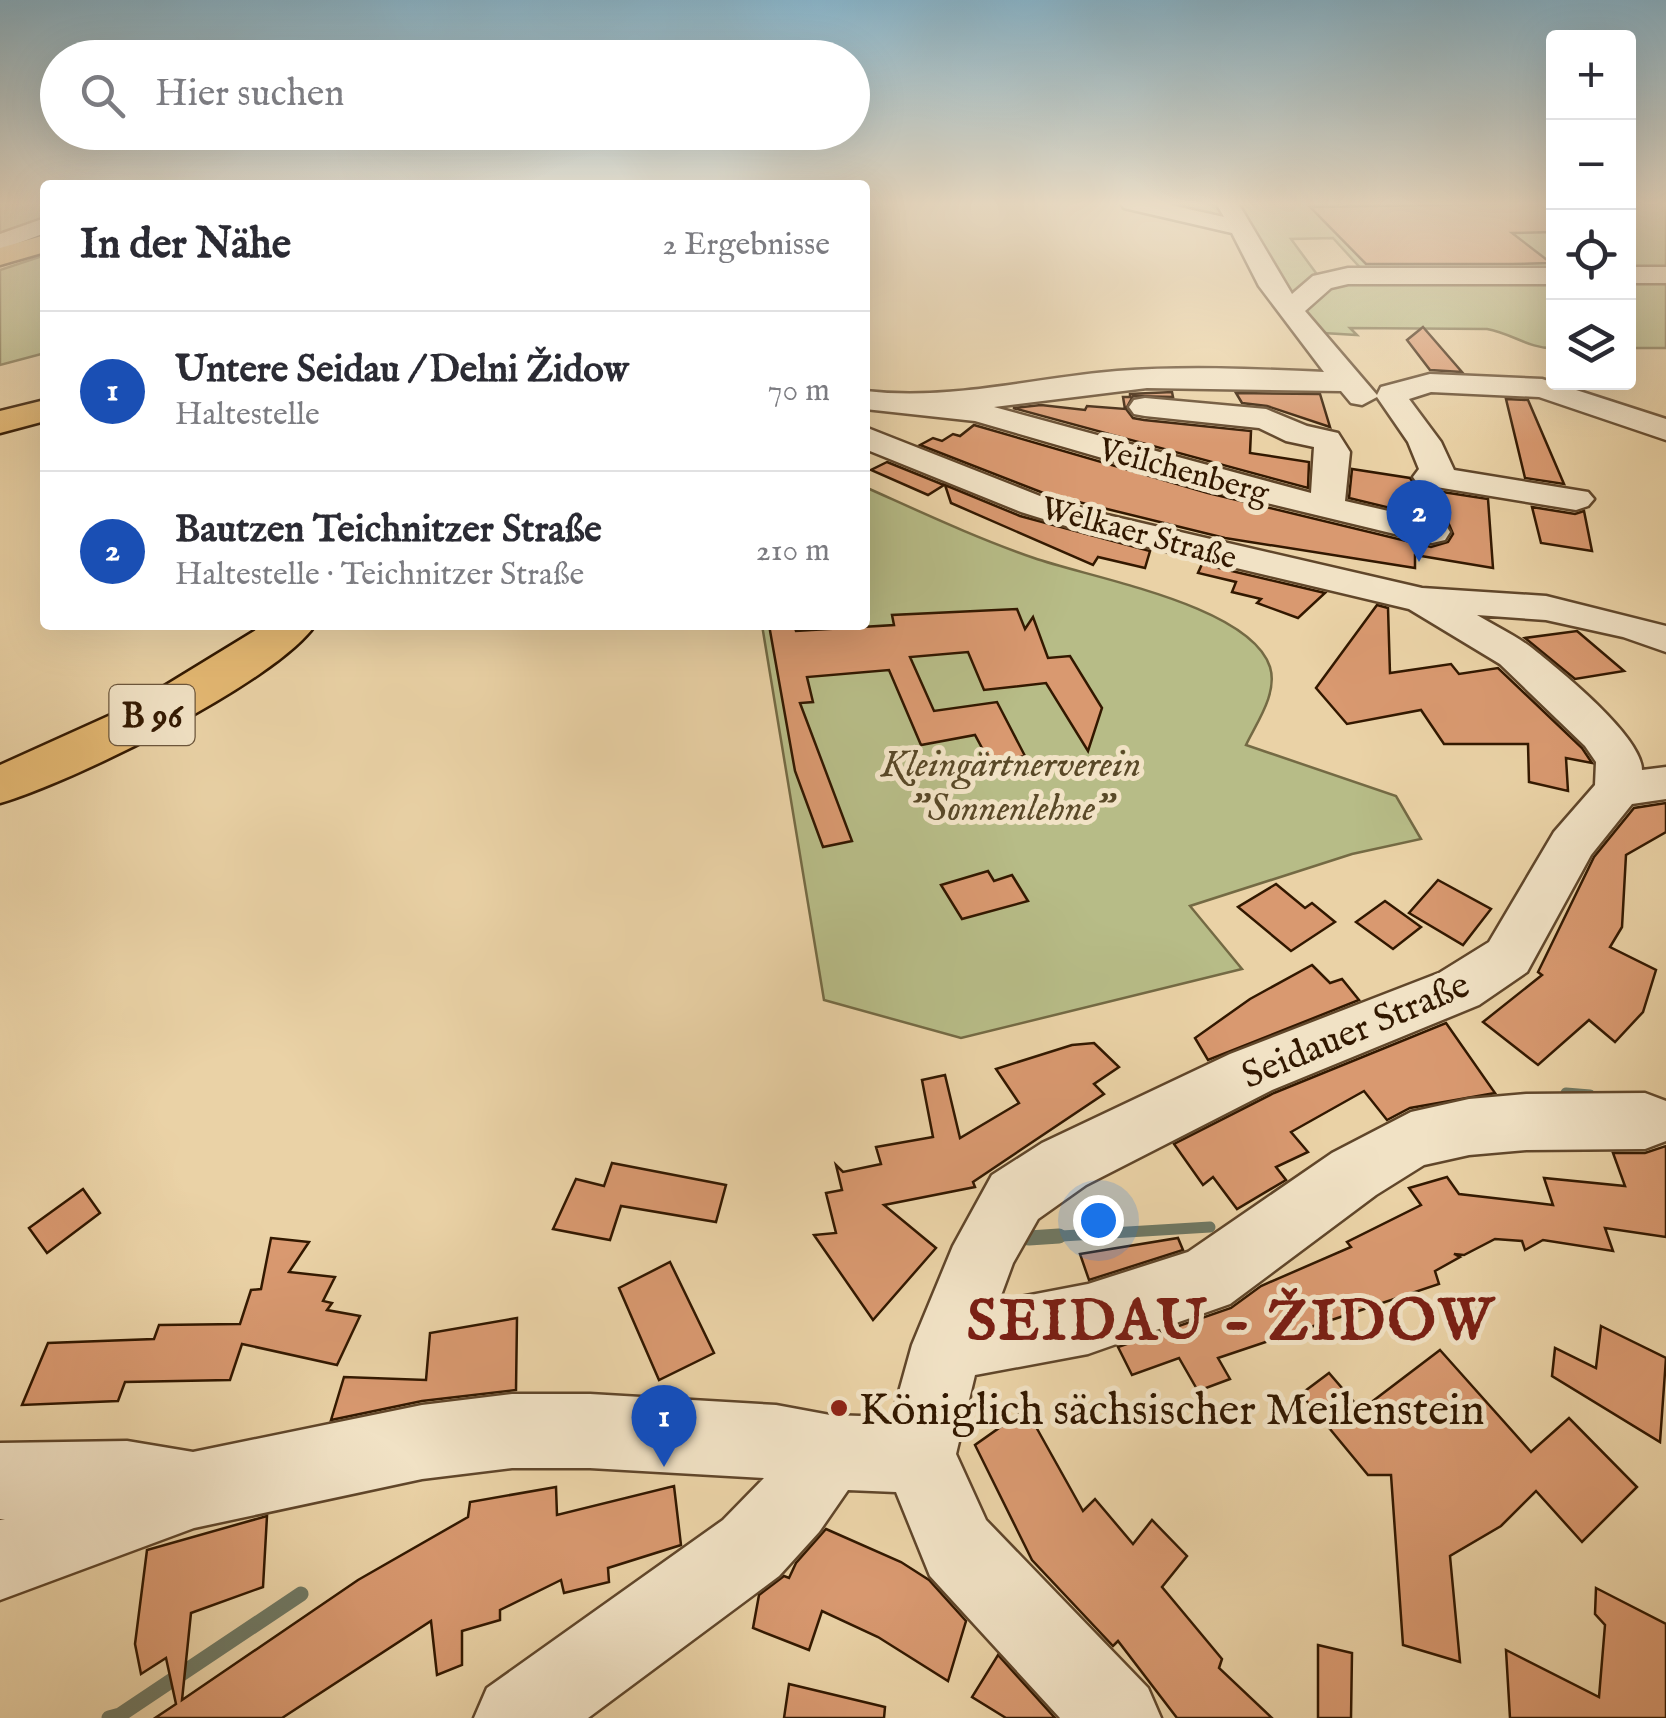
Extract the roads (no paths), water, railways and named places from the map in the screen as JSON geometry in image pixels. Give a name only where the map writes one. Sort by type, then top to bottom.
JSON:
[{"type":"main road","points":[[0,396],[40,391]]},
{"type":"main road","points":[[0,404],[40,392]]},
{"type":"main road","points":[[0,422],[40,411]]},
{"type":"main road","name":"B 96","points":[[0,785],[95,744],[171,704],[286,630]]},
{"type":"street","points":[[1270,283],[1326,358],[1430,477],[1429,581],[1422,600],[1546,608],[1635,628],[1666,640]]},
{"type":"street","points":[[1291,309],[1321,283]]},
{"type":"street","points":[[1186,378],[1207,411]]},
{"type":"street","points":[[870,400],[937,407],[1117,380],[1349,382]]},
{"type":"street","points":[[1430,477],[1437,471],[1433,456],[1420,432],[1392,400],[1397,390],[1443,383],[1542,388],[1666,430]]},
{"type":"street","points":[[1010,394],[1266,419],[1330,443],[1333,452],[1328,507]]},
{"type":"street","name":"Veilchenberg","points":[[937,407],[978,412],[1222,482],[1432,532]]},
{"type":"street","name":"Welkaer Straße","points":[[870,440],[1004,494],[1098,524],[1422,600]]},
{"type":"street","points":[[1430,477],[1576,500]]},
{"type":"street","name":"Seidauer Straße","points":[[918,1455],[946,1345],[986,1246],[1015,1197],[1064,1164],[1251,1072],[1458,989],[1508,958],[1571,845],[1642,786],[1619,762],[1602,735],[1514,655],[1422,600]]},
{"type":"street","points":[[946,1345],[1088,1319],[1206,1280],[1354,1174],[1411,1140],[1526,1122],[1645,1121]]},
{"type":"street","points":[[0,1560],[194,1490],[422,1442],[512,1432],[590,1430],[757,1440],[830,1452],[918,1455],[958,1548],[1118,1718]]},
{"type":"street","points":[[518,1718],[751,1548],[792,1505],[830,1452]]},
{"type":"street","points":[[0,1481],[127,1479],[194,1490]]},
{"type":"waterway","points":[[1566,1093],[1590,1095]]},
{"type":"waterway","points":[[1059,1236],[1029,1238],[1210,1227]]},
{"type":"waterway","points":[[109,1718],[120,1715],[301,1594]]},
{"type":"place","name":"Bautzen Teichnitzer Straße","points":[[1419,562]]},
{"type":"place","name":"Königlich sächsischer Meilenstein","points":[[839,1408]]},
{"type":"place","name":"Untere Seidau / Delni Židow","points":[[664,1467]]},
{"type":"district","name":"SEIDAU - ŽIDOW","points":[[1231,1319]]},
{"type":"park label","name":"Kleingärtnerverein \"Sonnenlehne\"","points":[[1011,784]]}]
